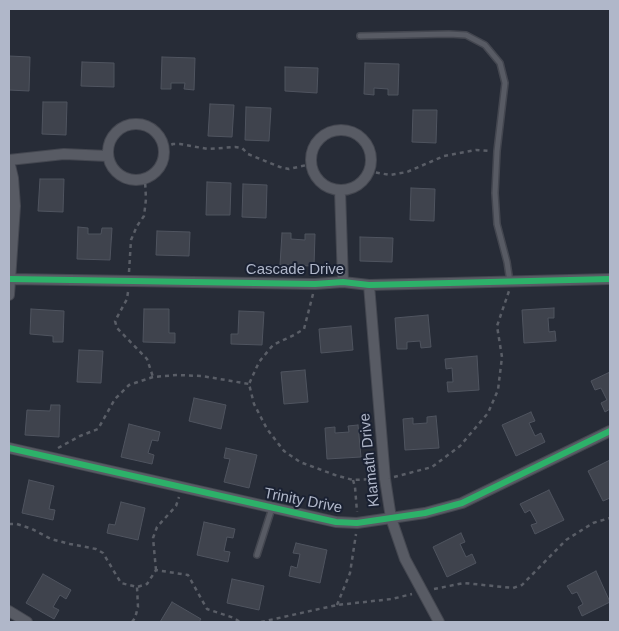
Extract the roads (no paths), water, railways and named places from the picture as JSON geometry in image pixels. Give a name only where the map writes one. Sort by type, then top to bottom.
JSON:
[{"type":"street","points":[[137,123],[155,131],[161,139],[164,148],[164,158],[160,168],[154,175],[145,180],[125,179],[116,174],[110,166],[107,156],[108,146],[118,129],[137,123]]},
{"type":"street","points":[[342,130],[352,132],[361,137],[371,156],[368,171],[360,184],[340,190],[330,188],[321,182],[314,174],[311,164],[315,144],[327,133],[342,130]]},
{"type":"street","points":[[9,295],[15,206],[13,178],[9,160],[64,154],[107,156]]},
{"type":"street","points":[[340,190],[343,282]]},
{"type":"street","name":"Cascade Drive","points":[[10,280],[315,284],[343,282],[369,284],[610,279]]},
{"type":"street","name":"Klamath Drive","points":[[369,284],[385,479],[391,518],[405,559],[438,622]]},
{"type":"street","name":"Trinity Drive","points":[[9,448],[336,522],[357,523],[425,513],[462,503],[610,431]]},
{"type":"street","points":[[9,610],[27,622]]},
{"type":"lane","points":[[360,36],[466,35],[485,45],[500,63],[505,83],[497,151],[495,193],[497,224],[510,282]]},
{"type":"lane","points":[[257,556],[272,508]]}]
